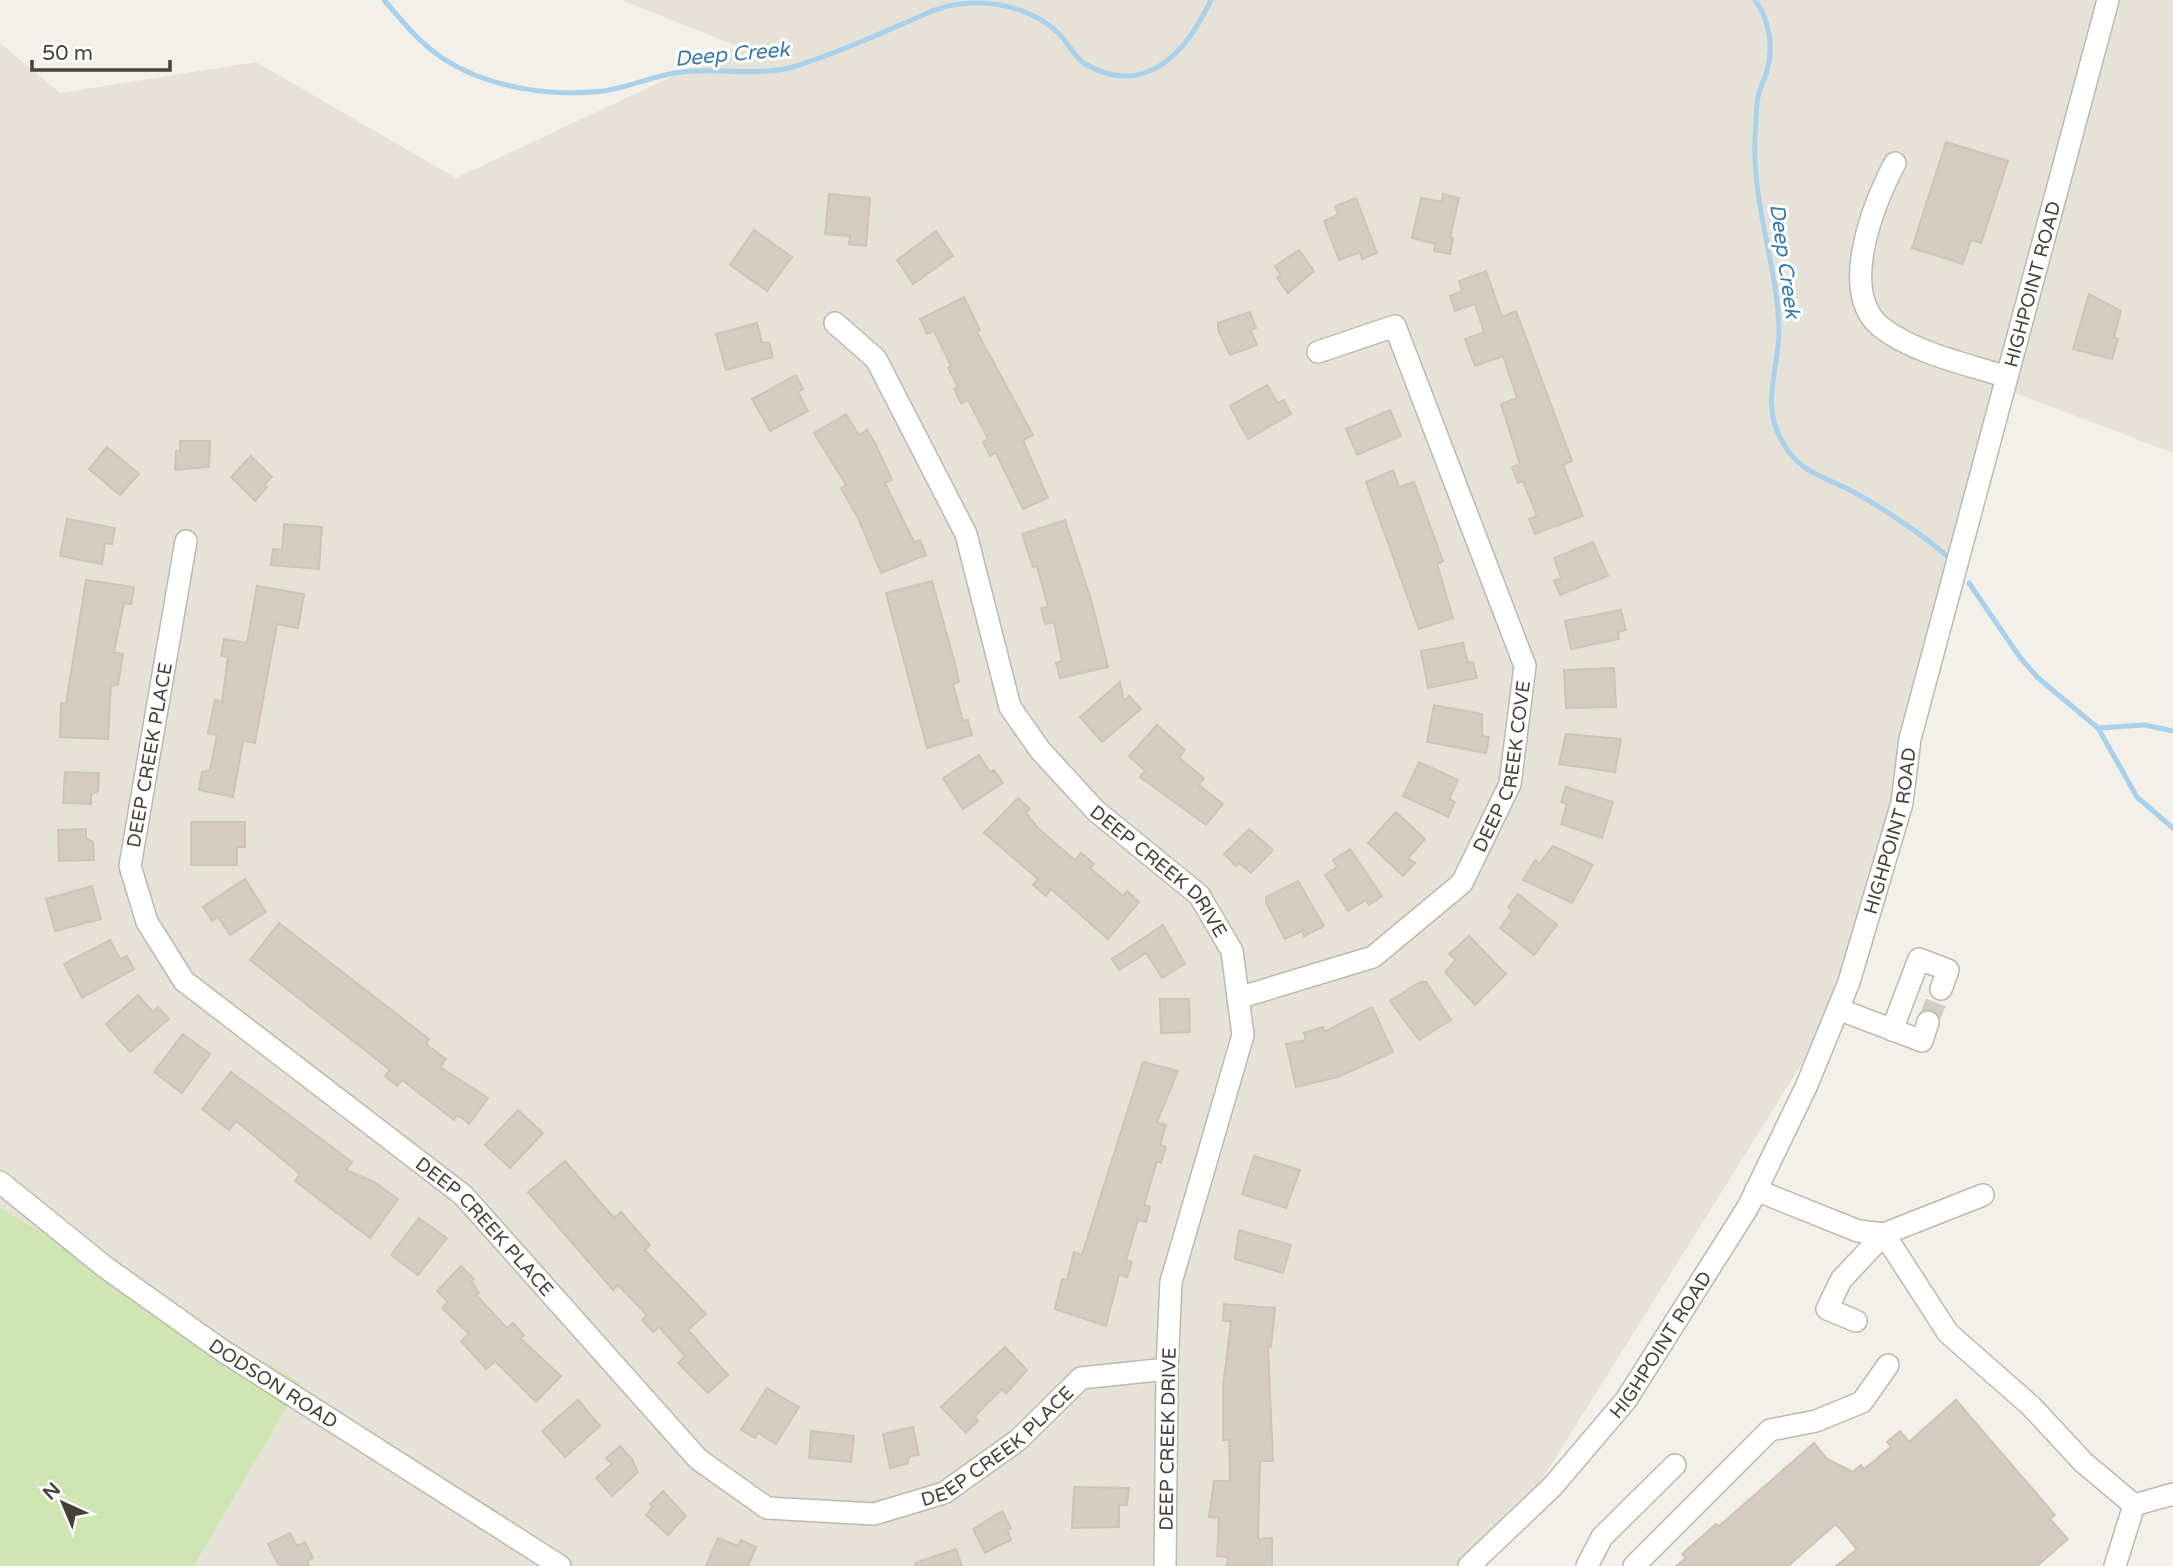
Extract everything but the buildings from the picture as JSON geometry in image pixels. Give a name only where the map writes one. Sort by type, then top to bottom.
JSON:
[{"type":"street","name":"HIGHPOINT ROAD","points":[[1469,1566],[1552,1487],[1626,1400],[1756,1190],[1807,1087],[1838,1009],[1902,803],[1910,739],[2050,206],[2108,0]]},
{"type":"street","points":[[1895,163],[1868,231],[1861,267],[1860,289],[1867,310],[1880,327],[1903,341],[2007,377]]},
{"type":"street","name":"DEEP CREEK DRIVE","points":[[835,323],[876,359],[965,534],[1010,707],[1040,750],[1096,811],[1199,895],[1232,951],[1242,1035],[1171,1282],[1167,1369],[1165,1566]]},
{"type":"street","name":"DEEP CREEK COVE","points":[[1238,998],[1373,957],[1462,883],[1510,784],[1525,666],[1395,326],[1318,352]]},
{"type":"street","name":"DEEP CREEK PLACE","points":[[186,541],[130,866],[147,922],[184,981],[463,1195],[698,1459],[768,1508],[874,1514],[944,1493],[1018,1440],[1081,1378],[1167,1369]]},
{"type":"street","points":[[1892,1030],[1919,959],[1944,980]]},
{"type":"street","points":[[1838,1009],[1892,1030],[1925,1032]]},
{"type":"street","name":"DODSON ROAD","points":[[0,1182],[105,1267],[220,1349],[560,1566]]},
{"type":"street","points":[[1756,1190],[1858,1231],[1884,1234]]},
{"type":"street","points":[[1856,1321],[1827,1309],[1841,1279],[1884,1234],[1983,1195]]},
{"type":"street","points":[[1884,1234],[1948,1333],[2031,1406],[2083,1462],[2134,1505]]},
{"type":"street","points":[[1634,1566],[1770,1430],[1816,1421],[1862,1402],[1888,1365]]},
{"type":"street","points":[[1587,1566],[1602,1537],[1675,1465]]},
{"type":"street","points":[[2134,1505],[2173,1494]]},
{"type":"street","points":[[2115,1566],[2134,1505]]},
{"type":"shaded area","points":[[621,0],[2173,0],[2173,453],[1999,387],[1841,1001],[1516,1521],[1468,1566],[194,1566],[301,1383],[0,1208],[0,43],[60,93],[256,62],[456,178],[737,46]]},
{"type":"green space","points":[[0,1208],[301,1383],[194,1566],[0,1566]]},
{"type":"waterway","name":"Deep Creek","points":[[384,0],[427,46],[461,69],[521,88],[563,93],[612,90],[690,71],[751,72],[796,66],[935,10],[973,3],[1014,8],[1040,19],[1061,36],[1085,64],[1107,73],[1127,76],[1146,73],[1177,52],[1190,36],[1211,0]]},
{"type":"waterway","name":"Deep Creek","points":[[1755,0],[1764,16],[1770,43],[1769,62],[1757,101],[1755,162],[1779,328],[1771,400],[1776,428],[1789,452],[1803,466],[1886,511],[1951,560]]},
{"type":"waterway","name":"Deep Creek","points":[[1969,583],[2019,656],[2037,677],[2098,728],[2137,797],[2173,828]]},
{"type":"waterway","points":[[2098,728],[2145,725],[2173,731]]},
{"type":"tunnel","points":[[1928,1022],[1941,989]]}]
